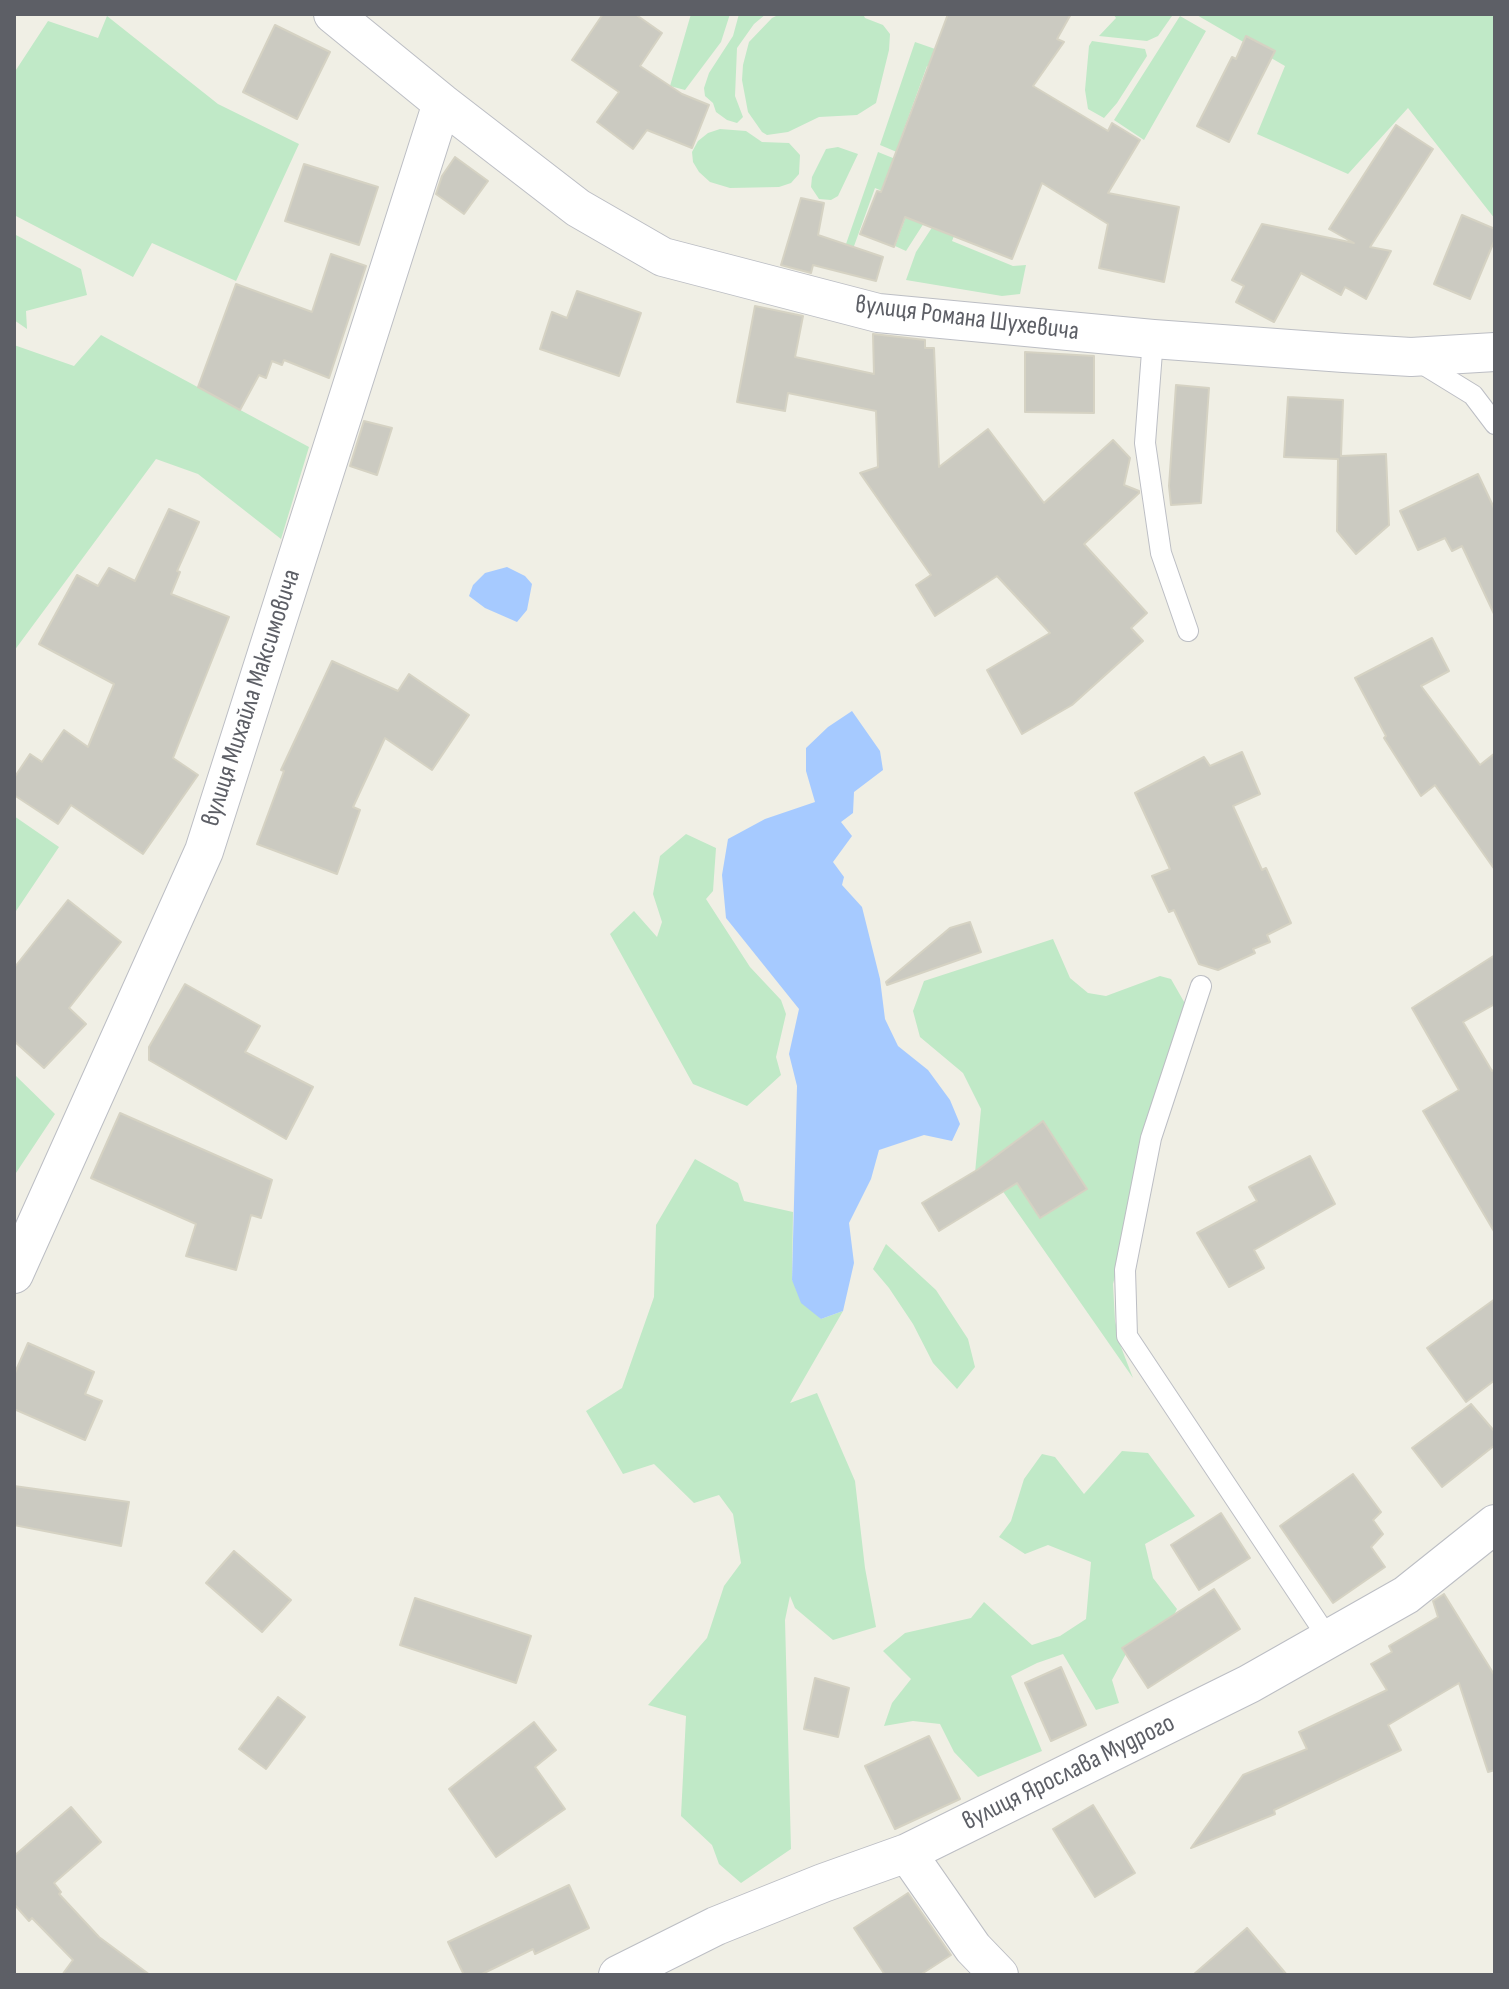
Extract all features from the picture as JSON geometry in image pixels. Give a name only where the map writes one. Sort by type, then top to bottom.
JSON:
[{"type":"street","name":"вулиця Романа Шухевича","points":[[333,14],[578,208],[663,257],[878,313],[1153,339],[1411,357],[1495,352]]},
{"type":"street","name":"вулиця Михайла Максимовича","points":[[14,1274],[204,851],[442,103]]},
{"type":"street","name":"вулиця Ярослава Мудрого","points":[[618,1975],[716,1926],[907,1853],[1249,1684],[1406,1595],[1495,1524]]},
{"type":"street","points":[[907,1853],[973,1948],[999,1975]]},
{"type":"lane","points":[[1153,339],[1145,443],[1161,553],[1188,631]]},
{"type":"lane","points":[[1411,357],[1473,395],[1495,424]]},
{"type":"lane","points":[[1201,986],[1151,1138],[1125,1270],[1127,1336],[1328,1638]]},
{"type":"green space","points":[[691,14],[730,14],[721,42],[685,90],[670,86]]},
{"type":"green space","points":[[739,14],[766,14],[754,24],[737,48],[735,96],[743,117],[737,123],[716,112],[713,103],[705,96],[704,88],[709,73],[733,36]]},
{"type":"green space","points":[[780,14],[863,14],[865,18],[883,25],[890,34],[889,50],[876,103],[857,115],[819,117],[788,132],[767,135],[762,132],[748,112],[742,80],[743,65],[749,42]]},
{"type":"green space","points":[[1113,14],[1172,16],[1158,36],[1147,41],[1099,36],[1116,18]]},
{"type":"green space","points":[[1195,14],[1495,14],[1495,219],[1408,108],[1348,174],[1257,134],[1285,66]]},
{"type":"green space","points":[[107,16],[218,104],[299,144],[236,281],[152,243],[133,277],[14,215],[14,73],[48,21],[98,38]]},
{"type":"green space","points":[[1180,16],[1206,31],[1144,140],[1114,120]]},
{"type":"green space","points":[[1092,41],[1145,49],[1147,56],[1104,118],[1088,109],[1085,90]]},
{"type":"green space","points":[[915,42],[938,50],[932,67],[927,66],[899,143],[951,163],[947,173],[880,145]]},
{"type":"green space","points":[[720,129],[746,131],[762,142],[789,143],[800,155],[799,174],[791,183],[779,187],[730,188],[710,182],[693,162],[692,152],[698,141]]},
{"type":"green space","points":[[838,147],[858,154],[838,196],[831,200],[819,199],[811,187],[812,177],[826,149]]},
{"type":"green space","points":[[878,152],[945,179],[940,198],[906,251],[895,246],[911,203],[875,188],[845,271],[849,246],[846,244]]},
{"type":"green space","points":[[946,206],[963,213],[952,241],[1013,266],[1026,265],[1020,294],[1002,296],[906,280],[916,252]]},
{"type":"green space","points":[[14,234],[81,269],[87,295],[26,311],[27,329],[14,320]]},
{"type":"green space","points":[[101,335],[309,447],[281,539],[198,474],[156,459],[14,651],[14,345],[74,366]]},
{"type":"green space","points":[[14,816],[59,847],[14,914]]},
{"type":"green space","points":[[686,834],[716,848],[713,891],[706,899],[750,967],[781,1000],[786,1014],[776,1057],[781,1075],[747,1106],[693,1084],[610,934],[634,911],[657,937],[662,922],[653,894],[660,856]]},
{"type":"green space","points":[[1053,939],[1070,978],[1088,993],[1106,996],[1160,976],[1171,979],[1187,1007],[1113,1284],[1115,1321],[1133,1378],[988,1170],[975,1173],[981,1109],[963,1073],[920,1037],[913,1011],[924,981]]},
{"type":"green space","points":[[14,1074],[55,1114],[14,1176]]},
{"type":"green space","points":[[695,1159],[738,1183],[744,1201],[793,1212],[792,1280],[821,1319],[843,1311],[790,1403],[817,1393],[855,1481],[865,1568],[876,1627],[833,1640],[795,1608],[790,1596],[785,1620],[791,1849],[741,1883],[719,1864],[712,1845],[681,1816],[686,1716],[648,1705],[707,1638],[724,1586],[741,1563],[733,1514],[719,1495],[694,1503],[654,1464],[623,1474],[586,1411],[622,1388],[654,1297],[656,1225]]},
{"type":"green space","points":[[886,1244],[936,1290],[968,1339],[975,1367],[957,1389],[933,1363],[913,1324],[873,1269]]},
{"type":"green space","points":[[1122,1451],[1148,1453],[1195,1516],[1145,1544],[1153,1578],[1177,1609],[1161,1641],[1127,1652],[1112,1680],[1119,1703],[1096,1710],[1063,1654],[1011,1676],[1042,1751],[978,1777],[954,1752],[940,1724],[913,1721],[884,1726],[892,1703],[911,1679],[883,1651],[905,1633],[971,1618],[984,1602],[1032,1645],[1060,1636],[1086,1619],[1091,1562],[1048,1545],[1025,1554],[999,1537],[1011,1521],[1024,1479],[1042,1454],[1055,1457],[1084,1494]]},
{"type":"water","points":[[507,567],[525,576],[532,584],[527,610],[517,622],[485,608],[469,596],[473,585],[485,573]]},
{"type":"water","points":[[852,711],[880,751],[883,770],[854,792],[853,813],[841,822],[852,836],[833,862],[844,877],[842,885],[862,907],[880,979],[885,1019],[898,1046],[928,1070],[950,1100],[960,1124],[952,1141],[924,1135],[879,1150],[871,1179],[849,1223],[854,1263],[843,1311],[821,1319],[801,1303],[792,1280],[797,1086],[789,1054],[799,1009],[726,918],[722,875],[728,839],[765,819],[815,802],[806,771],[806,748],[828,727]]},
{"type":"building","points":[[603,14],[635,14],[662,33],[640,66],[682,94],[709,105],[692,148],[647,130],[633,149],[597,122],[619,92],[572,60]]},
{"type":"building","points":[[948,14],[1071,14],[1057,39],[1064,42],[1033,86],[1108,131],[1112,123],[1140,140],[1108,193],[1179,207],[1164,282],[1099,268],[1108,224],[1042,183],[1012,259],[905,217],[894,247],[860,234],[877,191],[881,192]]},
{"type":"building","points":[[275,25],[330,52],[297,119],[243,92]]},
{"type":"building","points":[[1246,36],[1275,51],[1229,142],[1197,126]]},
{"type":"building","points":[[1396,125],[1433,149],[1370,247],[1391,251],[1366,299],[1345,287],[1341,295],[1301,273],[1274,322],[1236,302],[1244,286],[1232,280],[1262,224],[1354,243],[1329,229]]},
{"type":"building","points":[[455,157],[488,181],[464,214],[436,194],[442,176]]},
{"type":"building","points":[[304,164],[378,187],[359,245],[285,221]]},
{"type":"building","points":[[801,198],[824,203],[818,235],[883,257],[876,281],[813,265],[811,273],[781,265]]},
{"type":"building","points":[[1462,215],[1495,229],[1495,239],[1470,299],[1434,284]]},
{"type":"building","points":[[331,254],[366,266],[329,378],[284,360],[282,365],[272,361],[266,378],[259,375],[240,410],[198,387],[236,284],[312,312]]},
{"type":"building","points":[[577,291],[641,313],[619,376],[540,349],[552,312],[567,318]]},
{"type":"building","points":[[755,306],[803,316],[795,357],[874,374],[873,334],[925,340],[925,348],[934,348],[939,467],[988,429],[1044,503],[1113,440],[1130,458],[1124,485],[1139,493],[1084,544],[1147,613],[1131,628],[1143,641],[1072,705],[1022,734],[987,670],[1050,633],[997,576],[935,616],[916,585],[931,575],[860,473],[878,467],[876,411],[788,393],[785,411],[737,402]]},
{"type":"building","points":[[1025,352],[1094,356],[1094,413],[1025,412]]},
{"type":"building","points":[[1176,385],[1209,388],[1201,503],[1171,505],[1169,486]]},
{"type":"building","points":[[1288,397],[1343,400],[1341,456],[1386,454],[1389,525],[1356,554],[1337,531],[1338,459],[1284,457]]},
{"type":"building","points":[[364,421],[392,428],[377,475],[350,466]]},
{"type":"building","points":[[1478,474],[1495,510],[1495,616],[1462,546],[1452,551],[1445,538],[1418,550],[1400,511]]},
{"type":"building","points":[[169,509],[199,522],[177,571],[180,572],[171,594],[229,617],[173,758],[198,775],[143,854],[71,805],[58,824],[14,795],[14,778],[30,754],[42,762],[64,730],[88,747],[114,684],[39,644],[77,575],[98,586],[109,568],[135,581]]},
{"type":"building","points":[[1432,638],[1449,671],[1421,686],[1480,765],[1495,753],[1495,870],[1435,785],[1421,796],[1384,738],[1386,736],[1355,678]]},
{"type":"building","points":[[332,661],[398,691],[409,674],[469,715],[432,770],[385,738],[353,807],[360,810],[337,874],[257,844],[284,771],[281,770]]},
{"type":"building","points":[[1242,752],[1260,794],[1233,806],[1262,870],[1266,868],[1291,923],[1267,935],[1270,942],[1253,949],[1255,953],[1218,970],[1199,964],[1174,910],[1169,912],[1152,876],[1170,869],[1135,793],[1204,757],[1210,766]]},
{"type":"building","points":[[68,900],[121,942],[69,1008],[86,1024],[44,1068],[14,1041],[14,968]]},
{"type":"building","points":[[970,922],[981,952],[887,985],[886,982],[950,928]]},
{"type":"building","points":[[1495,955],[1495,1004],[1463,1022],[1492,1071],[1495,1069],[1495,1233],[1423,1111],[1459,1090],[1412,1008]]},
{"type":"building","points":[[185,984],[260,1026],[245,1052],[313,1087],[286,1139],[149,1060],[149,1047]]},
{"type":"building","points":[[120,1113],[272,1180],[261,1218],[251,1215],[236,1270],[186,1256],[196,1224],[91,1178]]},
{"type":"building","points":[[1043,1121],[1087,1189],[1040,1218],[1017,1183],[939,1231],[922,1203],[977,1170]]},
{"type":"building","points":[[1310,1156],[1335,1204],[1254,1250],[1264,1268],[1229,1287],[1197,1233],[1257,1201],[1249,1187]]},
{"type":"building","points":[[1495,1299],[1495,1380],[1466,1402],[1427,1348]]},
{"type":"building","points":[[28,1343],[94,1372],[85,1394],[102,1401],[85,1440],[14,1409],[14,1375]]},
{"type":"building","points":[[1471,1404],[1495,1432],[1495,1445],[1442,1487],[1412,1448]]},
{"type":"building","points":[[1353,1474],[1381,1512],[1373,1520],[1383,1534],[1371,1547],[1385,1567],[1333,1603],[1280,1526]]},
{"type":"building","points":[[14,1486],[129,1502],[121,1546],[14,1525]]},
{"type":"building","points":[[1221,1513],[1250,1558],[1199,1590],[1171,1545]]},
{"type":"building","points":[[234,1551],[291,1600],[262,1632],[206,1583]]},
{"type":"building","points":[[1214,1589],[1240,1629],[1148,1688],[1122,1648]]},
{"type":"building","points":[[1444,1594],[1495,1676],[1495,1770],[1488,1772],[1459,1683],[1388,1725],[1401,1750],[1274,1810],[1275,1814],[1191,1848],[1243,1775],[1307,1749],[1299,1732],[1387,1690],[1371,1664],[1392,1652],[1389,1646],[1438,1617],[1433,1601]]},
{"type":"building","points":[[415,1598],[531,1636],[516,1683],[400,1645]]},
{"type":"building","points":[[1061,1667],[1086,1725],[1051,1741],[1025,1683]]},
{"type":"building","points":[[815,1678],[849,1688],[838,1737],[804,1729]]},
{"type":"building","points":[[278,1697],[305,1717],[266,1769],[239,1749]]},
{"type":"building","points":[[534,1722],[556,1750],[535,1767],[565,1809],[496,1857],[449,1789]]},
{"type":"building","points":[[929,1736],[960,1799],[895,1829],[865,1766]]},
{"type":"building","points":[[1093,1805],[1135,1873],[1095,1897],[1053,1829]]},
{"type":"building","points":[[71,1807],[101,1842],[54,1883],[61,1892],[59,1894],[99,1937],[150,1975],[62,1975],[73,1960],[14,1904],[14,1856]]},
{"type":"building","points":[[569,1885],[589,1928],[535,1954],[533,1949],[480,1975],[464,1975],[448,1942]]},
{"type":"building","points":[[908,1893],[951,1955],[920,1975],[885,1975],[854,1928]]},
{"type":"building","points":[[1247,1928],[1287,1975],[1193,1975]]}]
